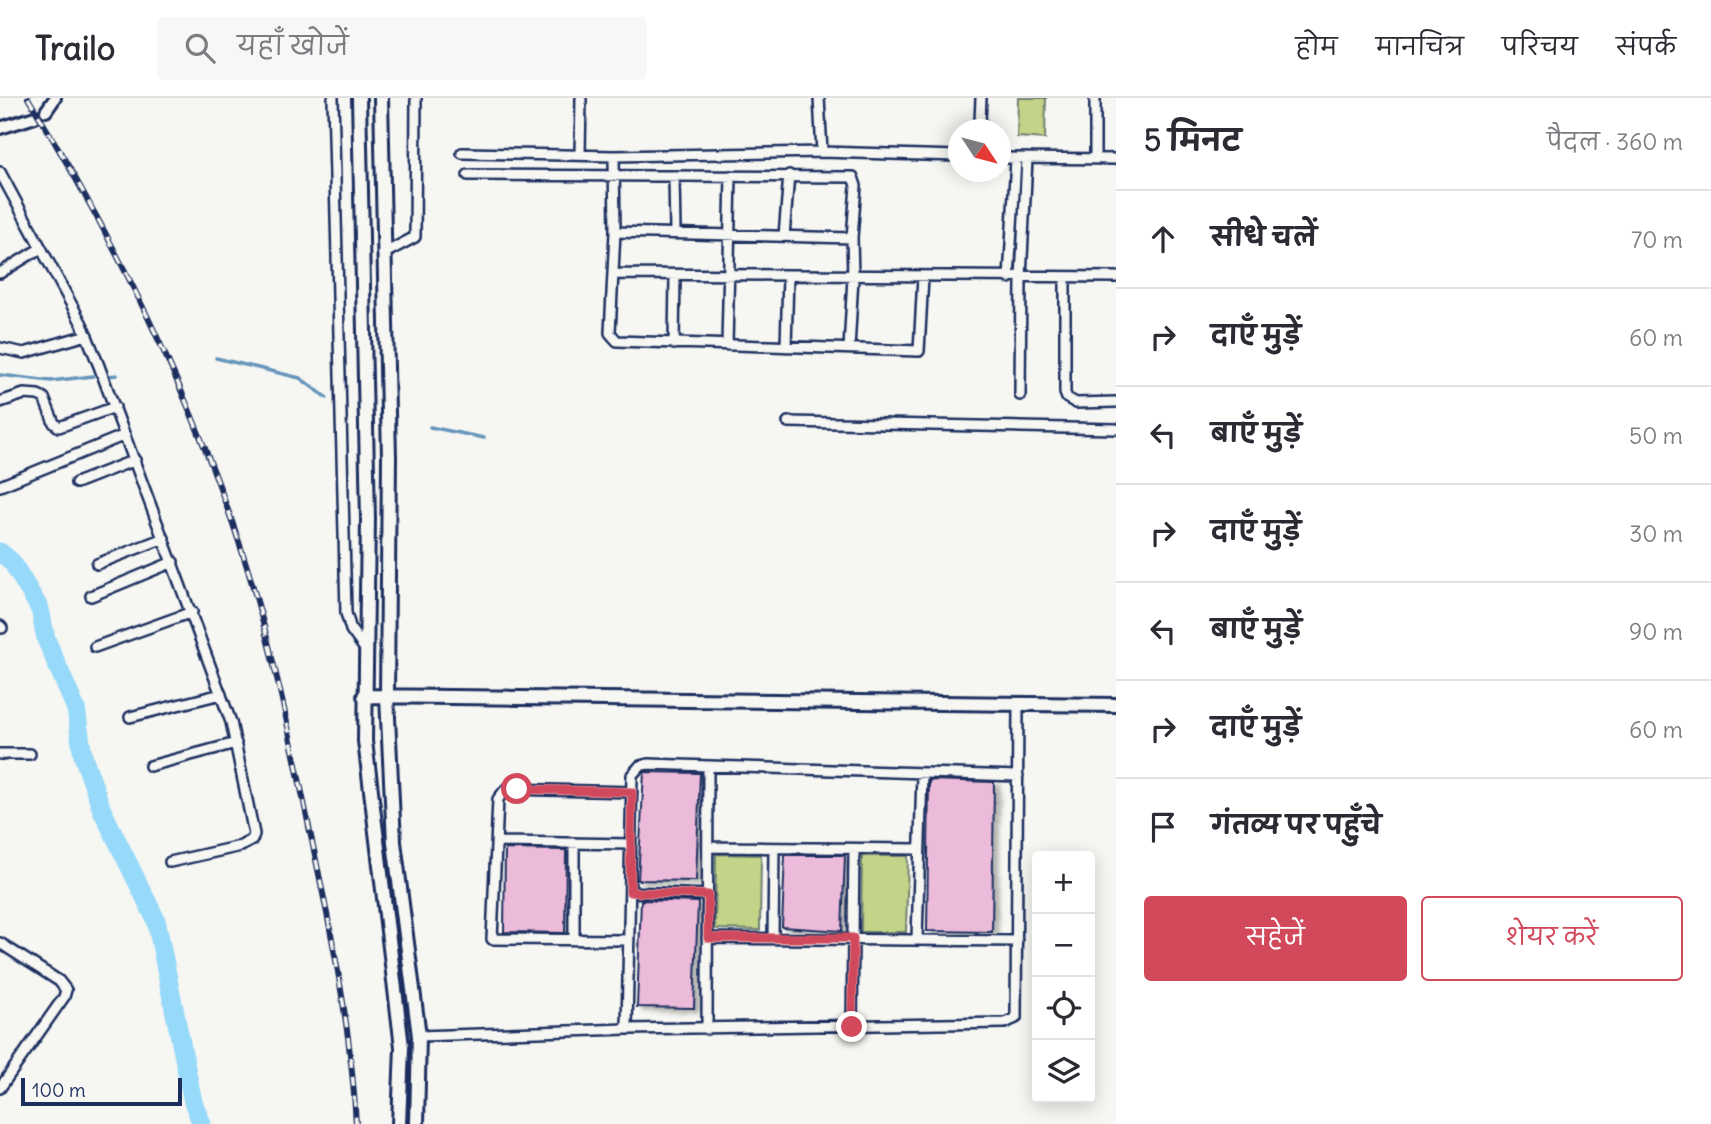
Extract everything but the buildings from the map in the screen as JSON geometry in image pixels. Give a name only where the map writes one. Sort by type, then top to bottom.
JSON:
[{"type":"main road","points":[[359,98],[368,519],[365,741],[402,1047],[399,1124]]},
{"type":"main road","points":[[381,98],[389,457],[387,697],[394,842],[419,1036],[417,1124]]},
{"type":"main road","points":[[365,696],[1116,705]]},
{"type":"street","points":[[46,111],[55,98]]},
{"type":"street","points":[[333,98],[346,613],[351,629],[365,649]]},
{"type":"street","points":[[383,254],[415,237],[416,98]]},
{"type":"street","points":[[580,155],[581,98]]},
{"type":"street","points":[[819,98],[821,152]]},
{"type":"street","points":[[980,119],[981,98]]},
{"type":"street","points":[[1095,98],[1095,159]]},
{"type":"street","points":[[0,128],[35,117]]},
{"type":"street","points":[[462,153],[614,156],[821,152],[948,156]]},
{"type":"street","points":[[614,156],[615,232],[610,333],[613,338],[622,342],[919,351],[923,277]]},
{"type":"street","points":[[1011,159],[1116,159]]},
{"type":"street","points":[[1020,395],[1021,159]]},
{"type":"street","points":[[1009,278],[1021,159]]},
{"type":"street","points":[[0,172],[87,335],[173,562],[236,743],[254,834],[252,839],[241,846],[170,862]]},
{"type":"street","points":[[468,175],[853,177],[856,186],[849,349]]},
{"type":"street","points":[[784,236],[789,175]]},
{"type":"street","points":[[674,176],[675,233]]},
{"type":"street","points":[[727,345],[731,176]]},
{"type":"street","points":[[615,232],[852,238]]},
{"type":"street","points":[[0,273],[41,248]]},
{"type":"street","points":[[614,274],[1116,277]]},
{"type":"street","points":[[674,344],[675,275]]},
{"type":"street","points":[[786,347],[789,276]]},
{"type":"street","points":[[1065,277],[1065,393],[1076,403],[1116,402]]},
{"type":"street","points":[[0,348],[24,353],[87,335]]},
{"type":"street","points":[[0,402],[24,394],[38,395],[44,398],[54,423],[59,427],[115,407]]},
{"type":"street","points":[[788,422],[1116,429]]},
{"type":"street","points":[[0,486],[125,435]]},
{"type":"street","points":[[76,483],[135,460]]},
{"type":"street","points":[[97,564],[164,538]]},
{"type":"street","points":[[91,596],[173,562]]},
{"type":"street","points":[[95,647],[191,612]]},
{"type":"street","points":[[130,717],[221,694]]},
{"type":"street","points":[[419,1036],[1013,1021],[1016,1018],[1018,704]]},
{"type":"street","points":[[150,766],[236,743]]},
{"type":"street","points":[[0,754],[30,754]]},
{"type":"street","points":[[627,1030],[632,775],[640,766],[648,764],[1018,776]]},
{"type":"street","points":[[707,1029],[708,767]]},
{"type":"street","points":[[917,939],[922,774]]},
{"type":"street","points":[[629,940],[492,939],[498,799],[501,793],[506,789],[632,792]]},
{"type":"street","points":[[497,842],[631,844]]},
{"type":"street","points":[[573,940],[574,843]]},
{"type":"street","points":[[708,847],[919,849]]},
{"type":"street","points":[[773,938],[774,848]]},
{"type":"street","points":[[852,1027],[854,849]]},
{"type":"street","points":[[630,892],[708,895]]},
{"type":"street","points":[[708,938],[1017,941]]},
{"type":"street","points":[[0,943],[59,981],[66,990],[64,997],[0,1088]]},
{"type":"green space","points":[[1018,98],[1046,98],[1045,139],[1017,137]]},
{"type":"green space","points":[[716,854],[761,855],[760,930],[715,929]]},
{"type":"green space","points":[[862,856],[908,856],[906,932],[861,932]]},
{"type":"waterway","points":[[216,358],[300,378],[327,398]]},
{"type":"waterway","points":[[0,375],[51,381],[93,376]]},
{"type":"waterway","points":[[108,376],[117,375]]},
{"type":"waterway","points":[[430,427],[484,438]]},
{"type":"waterway","points":[[0,552],[12,562],[40,609],[46,639],[76,709],[83,756],[102,810],[156,920],[193,1102],[202,1124]]},
{"type":"railway","points":[[28,98],[89,203],[145,311],[194,422],[237,536],[269,644],[332,938],[350,1049],[356,1124]]},
{"type":"route","points":[[517,789],[632,792],[630,892],[708,895],[708,938],[853,938],[852,1027]]}]
